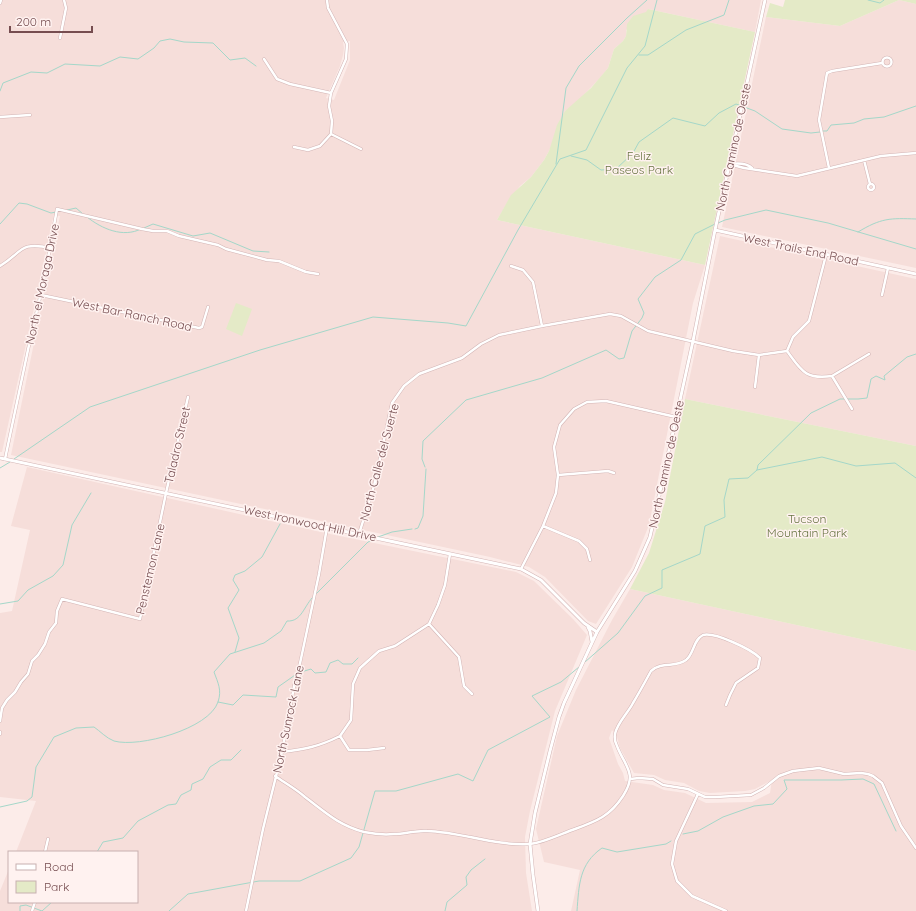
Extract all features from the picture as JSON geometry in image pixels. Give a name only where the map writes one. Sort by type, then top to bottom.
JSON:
[{"type":"street","points":[[60,38],[66,8],[64,0]]},
{"type":"street","points":[[294,147],[308,150],[320,146],[331,134],[332,121],[329,106],[331,94],[346,59],[347,44],[328,8],[327,0]]},
{"type":"street","name":"North Camino de Oeste","points":[[538,911],[530,844],[540,791],[559,717],[597,632],[635,571],[650,537],[693,341],[764,0]]},
{"type":"street","points":[[264,59],[276,79],[331,94]]},
{"type":"street","points":[[829,168],[819,120],[827,71],[882,63]]},
{"type":"street","points":[[0,116],[30,115]]},
{"type":"street","points":[[331,134],[362,149]]},
{"type":"street","points":[[729,164],[782,175],[796,176],[881,156],[916,153]]},
{"type":"street","points":[[864,160],[870,184]]},
{"type":"street","name":"North el Moraga Drive","points":[[5,459],[51,248],[57,209],[142,229],[168,231],[179,236],[218,245],[226,249],[267,260],[279,261],[306,272],[318,274]]},
{"type":"street","name":"West Trails End Road","points":[[715,230],[916,274]]},
{"type":"street","points":[[0,266],[7,262],[16,252],[26,247],[37,245],[51,248]]},
{"type":"street","points":[[826,255],[809,321],[793,337],[787,351],[802,372],[820,378],[832,376],[869,354]]},
{"type":"street","points":[[511,266],[523,270],[533,282],[542,326]]},
{"type":"street","points":[[882,295],[888,268]]},
{"type":"street","name":"West Bar Ranch Road","points":[[41,295],[199,328],[202,326],[208,307]]},
{"type":"street","name":"North Calle del Suerte","points":[[359,534],[374,486],[392,403],[404,386],[419,374],[462,358],[481,344],[499,335],[610,314],[621,316],[648,331],[759,355],[787,351]]},
{"type":"street","points":[[755,387],[759,355]]},
{"type":"street","points":[[832,376],[852,409]]},
{"type":"street","name":"Taladro Street","points":[[166,493],[188,398]]},
{"type":"street","points":[[521,569],[543,526],[556,492],[558,475],[554,447],[560,425],[574,409],[587,402],[606,401],[676,417]]},
{"type":"street","name":"West Ironwood Hill Drive","points":[[0,458],[521,569],[542,580],[587,625],[597,632]]},
{"type":"street","points":[[558,475],[608,471],[614,473]]},
{"type":"street","name":"Penstemon Lane","points":[[0,721],[2,708],[28,674],[32,662],[45,644],[49,632],[56,624],[57,611],[62,599],[140,619],[166,493]]},
{"type":"street","points":[[543,526],[579,541],[587,549],[590,560]]},
{"type":"street","name":"North Sunrock Lane","points":[[246,911],[261,836],[282,752],[295,681],[299,675],[299,668],[319,574],[327,527]]},
{"type":"street","points":[[282,752],[324,744],[340,736],[351,720],[353,684],[360,668],[379,652],[395,646],[429,624],[445,585],[450,553]]},
{"type":"street","points":[[429,624],[459,657],[464,686],[472,694]]},
{"type":"street","points":[[587,625],[590,630],[592,645]]},
{"type":"street","points":[[275,776],[329,816],[364,832],[394,834],[425,830],[449,832],[514,844],[530,844],[592,823],[604,817],[614,809],[628,787],[630,779],[629,770],[621,758],[615,741],[618,728],[651,671],[661,665],[677,664],[686,661],[692,653],[700,636],[706,634],[710,634],[736,644],[760,658],[758,668],[740,678],[736,683],[726,705]]},
{"type":"street","points":[[340,736],[349,750],[384,748]]},
{"type":"street","points":[[630,779],[653,779],[663,784],[688,789],[705,797],[716,797],[751,795],[764,788],[779,776],[787,772],[800,770],[819,768],[844,774],[868,774],[874,776],[882,783],[901,826],[916,848]]},
{"type":"street","points":[[698,794],[676,841],[672,864],[677,881],[692,896],[726,911]]},
{"type":"street","points":[[45,851],[48,839]]},
{"type":"shaded area","points":[[0,0],[761,0],[755,32],[648,9],[647,12],[626,30],[626,36],[614,49],[608,68],[600,78],[573,106],[565,111],[544,160],[531,177],[520,186],[507,203],[497,220],[705,265],[693,303],[649,525],[632,567],[596,624],[588,621],[545,577],[529,567],[490,557],[11,455],[60,216],[54,215],[50,230],[49,241],[2,452],[0,452]],"holes":[[[350,41],[350,60],[334,100],[326,98],[340,66],[344,48],[343,42]]]},
{"type":"shaded area","points":[[899,0],[916,4],[916,268],[722,227],[766,17],[840,26]]},
{"type":"shaded area","points":[[720,236],[916,279],[916,446],[685,399]]},
{"type":"shaded area","points":[[27,467],[330,534],[516,572],[534,581],[573,619],[587,635],[555,711],[530,811],[525,837],[526,873],[532,911],[0,911],[0,891],[8,871],[8,903],[138,903],[138,851],[16,851],[36,801],[0,797],[0,613],[12,611],[30,530],[11,526]]},
{"type":"shaded area","points":[[630,589],[916,651],[916,911],[571,911],[580,870],[544,862],[536,829],[557,736],[576,690],[612,620]],"holes":[[[612,730],[617,737],[620,748],[634,773],[654,775],[665,780],[684,783],[699,791],[710,793],[755,789],[772,780],[770,793],[752,802],[706,803],[685,793],[664,790],[653,785],[625,781],[609,738]]]},
{"type":"green space","points":[[785,0],[899,0],[840,26],[766,17],[770,3],[783,7]]},
{"type":"green space","points":[[899,0],[916,0],[916,4]]},
{"type":"green space","name":"Feliz Paseos Park","points":[[648,9],[755,32],[705,265],[497,220],[511,195],[531,177],[544,160],[549,151],[557,125],[565,111],[591,88],[608,68],[614,49],[626,36],[627,24],[633,16],[646,12]]},
{"type":"green space","points":[[236,303],[252,309],[242,336],[226,329]]},
{"type":"green space","name":"Tucson Mountain Park","points":[[685,399],[916,446],[916,651],[630,589],[649,553],[665,502]]},
{"type":"waterway","points":[[556,164],[566,88],[579,66],[647,0]]},
{"type":"waterway","points":[[14,459],[90,407],[260,350],[373,317],[448,323],[466,326],[518,230],[560,159],[586,150],[627,68],[645,46],[657,0]]},
{"type":"waterway","points":[[639,55],[648,55],[686,30],[724,15],[729,0]]},
{"type":"waterway","points":[[868,0],[880,3],[884,0]]},
{"type":"waterway","points":[[0,91],[3,83],[31,72],[47,73],[65,64],[100,66],[120,57],[138,59],[154,48],[160,41],[170,39],[184,42],[213,43],[230,60],[245,58],[256,66]]},
{"type":"waterway","points":[[571,156],[587,160],[601,170],[616,169],[633,153],[639,142],[673,118],[705,126],[719,113],[736,104],[755,111],[782,129],[811,133],[820,132]]},
{"type":"waterway","points":[[823,131],[827,131],[831,125],[854,123],[864,119],[884,117],[916,106]]},
{"type":"waterway","points":[[0,224],[19,203],[27,204],[51,213],[61,211]]},
{"type":"waterway","points":[[67,210],[76,208],[83,214]]},
{"type":"waterway","points":[[718,223],[766,210],[828,223],[916,249]]},
{"type":"waterway","points":[[87,217],[99,225],[113,231],[127,233],[141,229]]},
{"type":"waterway","points":[[858,232],[880,221],[916,219]]},
{"type":"waterway","points":[[144,228],[153,224],[193,236],[210,233],[253,251],[269,252]]},
{"type":"waterway","points":[[425,467],[422,459],[423,441],[466,400],[542,378],[606,350],[619,359],[624,358],[632,331],[644,313],[638,299],[655,277],[681,260],[695,234],[715,224]]},
{"type":"waterway","points":[[585,662],[618,633],[645,596],[662,588],[662,570],[700,554],[705,526],[725,517],[724,500],[729,479],[748,478],[757,470],[758,465],[811,413],[840,399],[867,398],[871,379],[876,376],[885,380],[884,376],[907,357],[916,354]]},
{"type":"waterway","points":[[757,470],[822,457],[856,466],[895,463],[916,478]]},
{"type":"waterway","points":[[0,468],[10,462]]},
{"type":"waterway","points":[[415,529],[418,528],[423,516],[426,469]]},
{"type":"waterway","points":[[0,604],[18,601],[28,590],[53,576],[63,565],[72,525],[91,493]]},
{"type":"waterway","points":[[235,652],[239,638],[228,608],[239,590],[233,580],[235,575],[245,571],[262,557],[280,524]]},
{"type":"waterway","points":[[378,537],[392,532],[412,529]]},
{"type":"waterway","points":[[316,594],[368,542],[375,539]]},
{"type":"waterway","points":[[0,807],[27,801],[32,797],[36,767],[54,737],[76,728],[94,727],[114,741],[140,742],[172,734],[188,728],[201,720],[212,712],[218,702],[220,690],[214,672],[230,654],[264,643],[281,631],[287,621],[296,619],[314,596]]},
{"type":"waterway","points":[[301,672],[311,669],[315,673],[326,672],[330,663],[338,660],[343,664],[352,664],[358,658]]},
{"type":"waterway","points":[[169,911],[188,894],[259,881],[300,881],[351,858],[359,847],[375,791],[396,791],[458,774],[473,781],[488,750],[550,717],[532,696],[561,682],[579,667]]},
{"type":"waterway","points":[[218,702],[233,705],[243,695],[276,697],[278,687],[298,673]]},
{"type":"waterway","points":[[98,851],[103,842],[123,838],[138,821],[168,805],[176,804],[181,795],[191,790],[192,784],[203,779],[210,767],[221,760],[231,760],[241,750]]},
{"type":"waterway","points":[[683,834],[698,831],[723,817],[754,806],[773,804],[787,789],[784,780],[863,779],[874,784],[896,831]]},
{"type":"waterway","points":[[577,911],[580,884],[585,868],[594,854],[602,848],[617,852],[666,844],[671,841]]},
{"type":"waterway","points":[[445,911],[447,902],[467,885],[466,877],[471,870],[485,859]]},
{"type":"waterway","points":[[20,911],[20,906],[26,905],[42,911],[51,903]]}]
